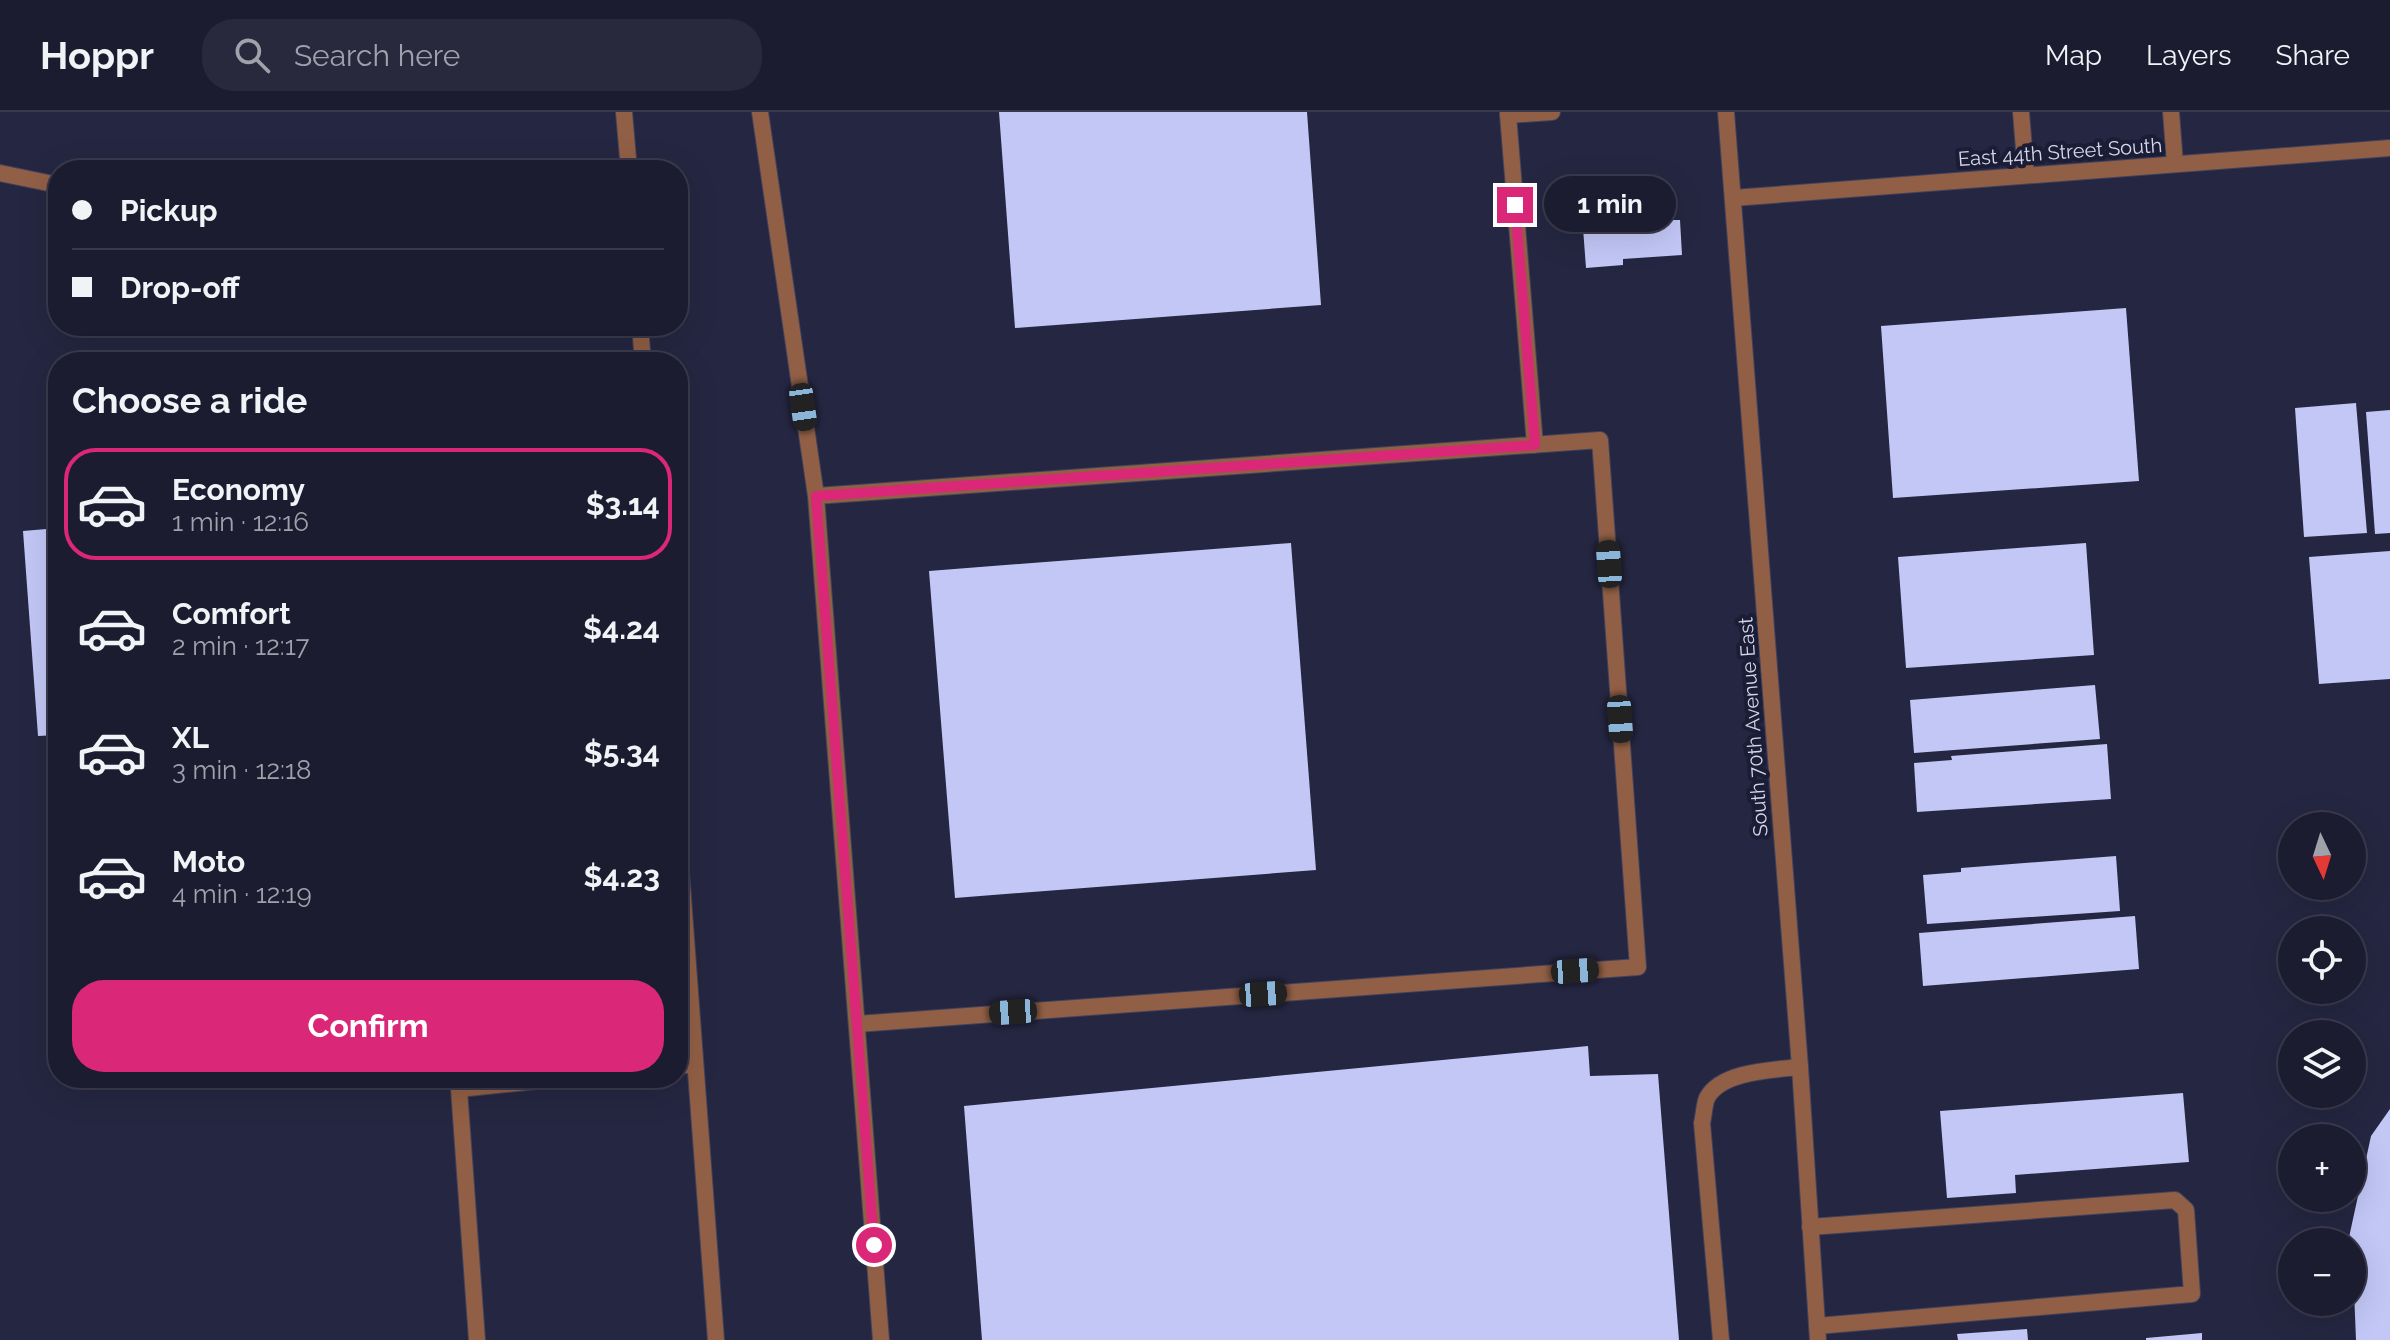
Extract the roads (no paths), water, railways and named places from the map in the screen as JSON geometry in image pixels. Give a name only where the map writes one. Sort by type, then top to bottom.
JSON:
[{"type":"street","points":[[624,112],[628,160]]},
{"type":"street","points":[[760,112],[816,496],[881,1340]]},
{"type":"street","points":[[1535,445],[1508,113],[1552,112]]},
{"type":"street","name":"South 70th Avenue East","points":[[1726,112],[1800,1067],[1817,1333]]},
{"type":"street","points":[[2021,112],[2026,174]]},
{"type":"street","points":[[2171,112],[2175,164]]},
{"type":"street","name":"East 44th Street South","points":[[1733,198],[2390,148]]},
{"type":"street","points":[[0,173],[48,183]]},
{"type":"street","points":[[816,496],[1600,440],[1638,967],[857,1024]]},
{"type":"street","points":[[1721,1340],[1702,1123],[1706,1099],[1719,1084],[1749,1073],[1800,1067]]},
{"type":"street","points":[[688,1074],[716,1340]]},
{"type":"street","points":[[469,1088],[459,1089],[477,1340]]},
{"type":"street","points":[[1810,1227],[2175,1200],[2186,1210],[2192,1294],[1817,1333]]}]
